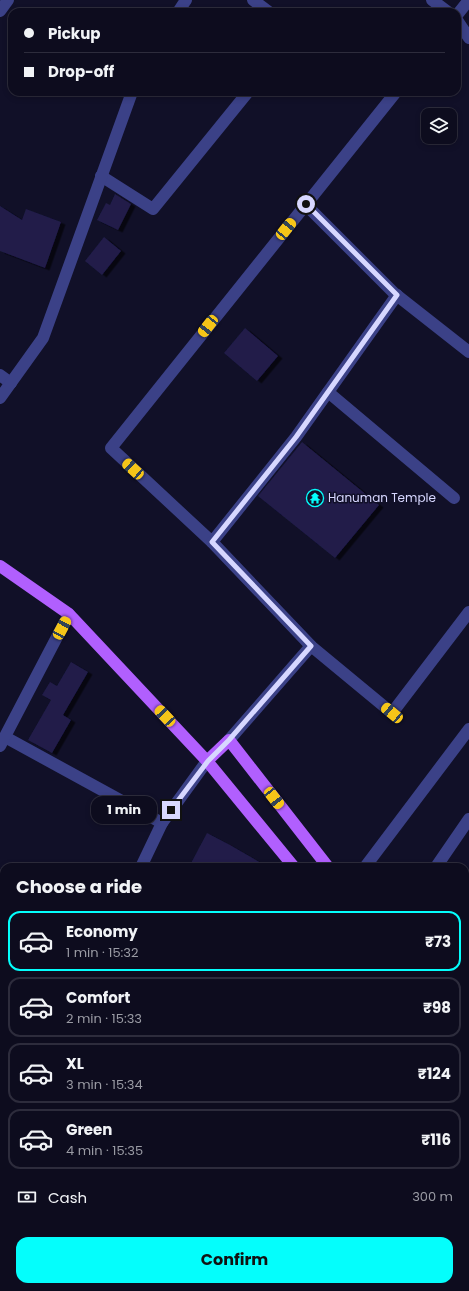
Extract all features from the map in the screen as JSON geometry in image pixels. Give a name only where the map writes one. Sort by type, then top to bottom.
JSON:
[{"type":"main road","points":[[0,566],[69,614],[208,761],[291,863]]},
{"type":"main road","points":[[208,761],[229,740],[325,863]]},
{"type":"street","points":[[0,11],[8,0]]},
{"type":"street","points":[[253,0],[264,8]]},
{"type":"street","points":[[432,0],[443,8]]},
{"type":"street","points":[[461,10],[469,0]]},
{"type":"street","points":[[461,26],[469,38]]},
{"type":"street","points":[[0,398],[43,338],[131,96]]},
{"type":"street","points":[[101,176],[153,209],[245,96]]},
{"type":"street","points":[[393,96],[111,448],[212,542],[311,646],[392,713],[469,612]]},
{"type":"street","points":[[306,204],[397,295],[469,352]]},
{"type":"street","points":[[212,542],[296,437],[397,295]]},
{"type":"street","points":[[0,375],[11,383]]},
{"type":"street","points":[[328,392],[454,498]]},
{"type":"street","points":[[69,614],[2,742],[162,823]]},
{"type":"street","points":[[229,740],[311,646]]},
{"type":"street","points":[[368,863],[469,729]]},
{"type":"street","points":[[143,863],[162,823],[208,761]]},
{"type":"street","points":[[439,863],[469,820]]},
{"type":"building","points":[[115,194],[131,204],[118,230],[97,220],[106,203],[110,205]]},
{"type":"building","points":[[0,206],[22,220],[26,209],[61,222],[45,268],[0,251]]},
{"type":"building","points":[[104,237],[121,251],[102,275],[85,261]]},
{"type":"building","points":[[245,328],[278,356],[257,381],[224,353]]},
{"type":"building","name":"Hanuman Temple","points":[[302,442],[379,505],[335,558],[258,496]]},
{"type":"building","points":[[71,662],[88,672],[63,715],[71,720],[52,753],[28,740],[51,700],[42,695],[50,682],[57,686]]},
{"type":"building","points":[[207,833],[261,863],[191,863]]},
{"type":"place","name":"Hanuman Temple","points":[[315,498]]},
{"type":"route","points":[[171,810],[208,761],[229,740],[311,646],[212,542],[296,437],[397,295],[306,204]]}]
